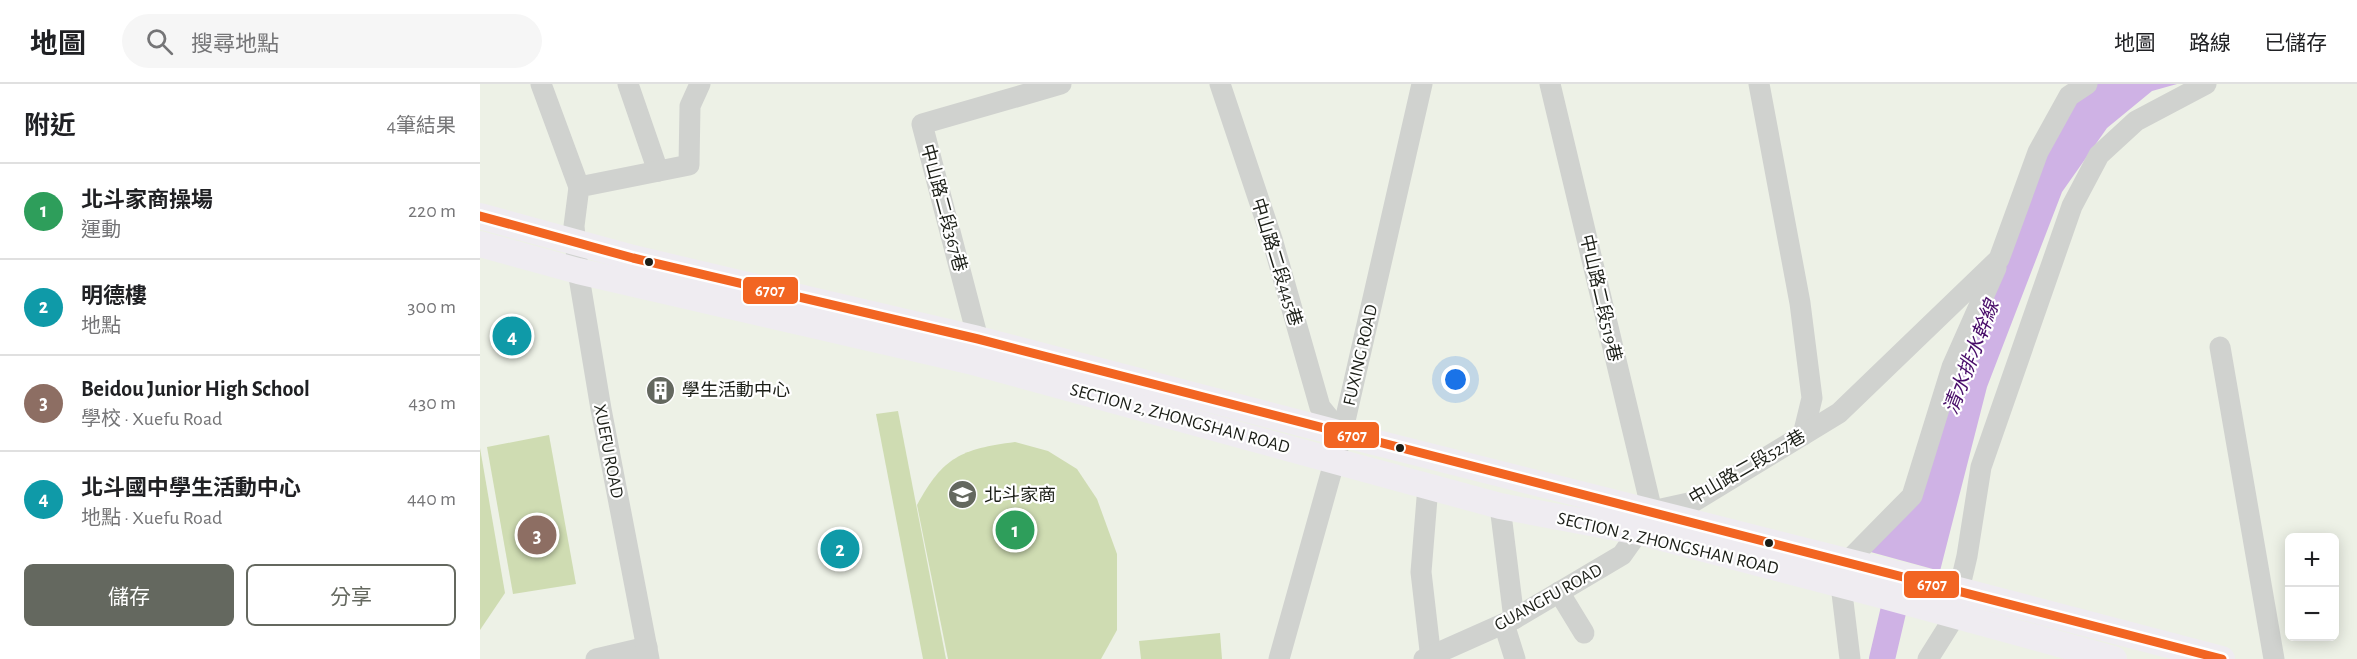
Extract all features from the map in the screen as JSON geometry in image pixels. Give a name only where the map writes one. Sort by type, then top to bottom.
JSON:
[{"type":"main road","name":"SECTION 2, ZHONGSHAN ROAD","points":[[480,216],[974,350],[1336,461],[1500,506],[1645,522]]},
{"type":"main road","name":"SECTION 2, ZHONGSHAN ROAD","points":[[480,244],[578,271],[974,350],[1342,434],[1645,522],[1885,583]]},
{"type":"main road","points":[[1885,583],[1959,590],[2211,657]]},
{"type":"main road","points":[[1885,583],[1955,616],[2114,659]]},
{"type":"street","points":[[541,84],[579,187],[689,165],[690,106],[700,84]]},
{"type":"street","points":[[628,84],[658,171]]},
{"type":"street","name":"中山路二段367巷","points":[[974,350],[922,124],[1060,84]]},
{"type":"street","name":"中山路二段445巷","points":[[1220,84],[1272,239],[1320,407],[1342,434]]},
{"type":"street","name":"FUXING ROAD","points":[[1279,659],[1336,461],[1422,84]]},
{"type":"street","name":"中山路二段519巷","points":[[1550,84],[1645,522]]},
{"type":"street","points":[[1759,84],[1800,303],[1812,398],[1803,435]]},
{"type":"street","points":[[1959,590],[1967,556],[1981,467],[2072,206],[2099,155],[2136,121],[2206,84]]},
{"type":"street","points":[[1850,659],[1845,573],[1912,496],[1952,367],[1999,259],[2038,152],[2069,96],[2082,86]]},
{"type":"street","name":"XUEFU ROAD","points":[[579,187],[574,226],[578,271],[601,409],[648,653]]},
{"type":"street","name":"中山路二段527巷","points":[[1645,522],[1693,502],[1839,413],[1999,259]]},
{"type":"street","points":[[2220,347],[2274,659]]},
{"type":"street","points":[[1428,486],[1421,572],[1428,658]]},
{"type":"street","points":[[1500,506],[1509,622],[1515,659]]},
{"type":"street","name":"GUANGFU ROAD","points":[[1428,658],[1509,622],[1622,555],[1645,522]]},
{"type":"street","points":[[1559,592],[1584,633]]},
{"type":"street","points":[[1928,659],[1955,616]]},
{"type":"street","points":[[596,659],[648,653]]},
{"type":"green space","points":[[898,411],[946,659],[923,659],[876,414]]},
{"type":"green space","points":[[549,435],[576,584],[513,594],[487,447]]},
{"type":"green space","points":[[1015,442],[1048,451],[1077,469],[1097,499],[1117,554],[1117,630],[1101,659],[948,659],[917,505],[936,476],[955,458],[981,448]]},
{"type":"green space","points":[[480,448],[505,593],[480,630]]},
{"type":"green space","points":[[1220,633],[1222,659],[1141,659],[1139,641]]},
{"type":"water","points":[[2081,84],[2177,84],[2152,91],[2107,128],[2062,192],[1987,387],[1940,571],[1867,551],[1907,497],[2033,169]]},
{"type":"waterway","name":"清水排水幹線","points":[[1882,659],[1901,578]]},
{"type":"transit line","name":"6707","points":[[480,216],[633,258],[978,339],[2222,659]]},
{"type":"place","name":"北斗國中學生活動中心","points":[[512,336]]},
{"type":"place","name":"學生活動中心","points":[[661,390]]},
{"type":"place","name":"北斗家商","points":[[963,495]]},
{"type":"place","name":"北斗家商操場","points":[[1015,530]]},
{"type":"place","name":"Beidou Junior High School","points":[[537,535]]},
{"type":"place","name":"明德樓","points":[[840,549]]}]
